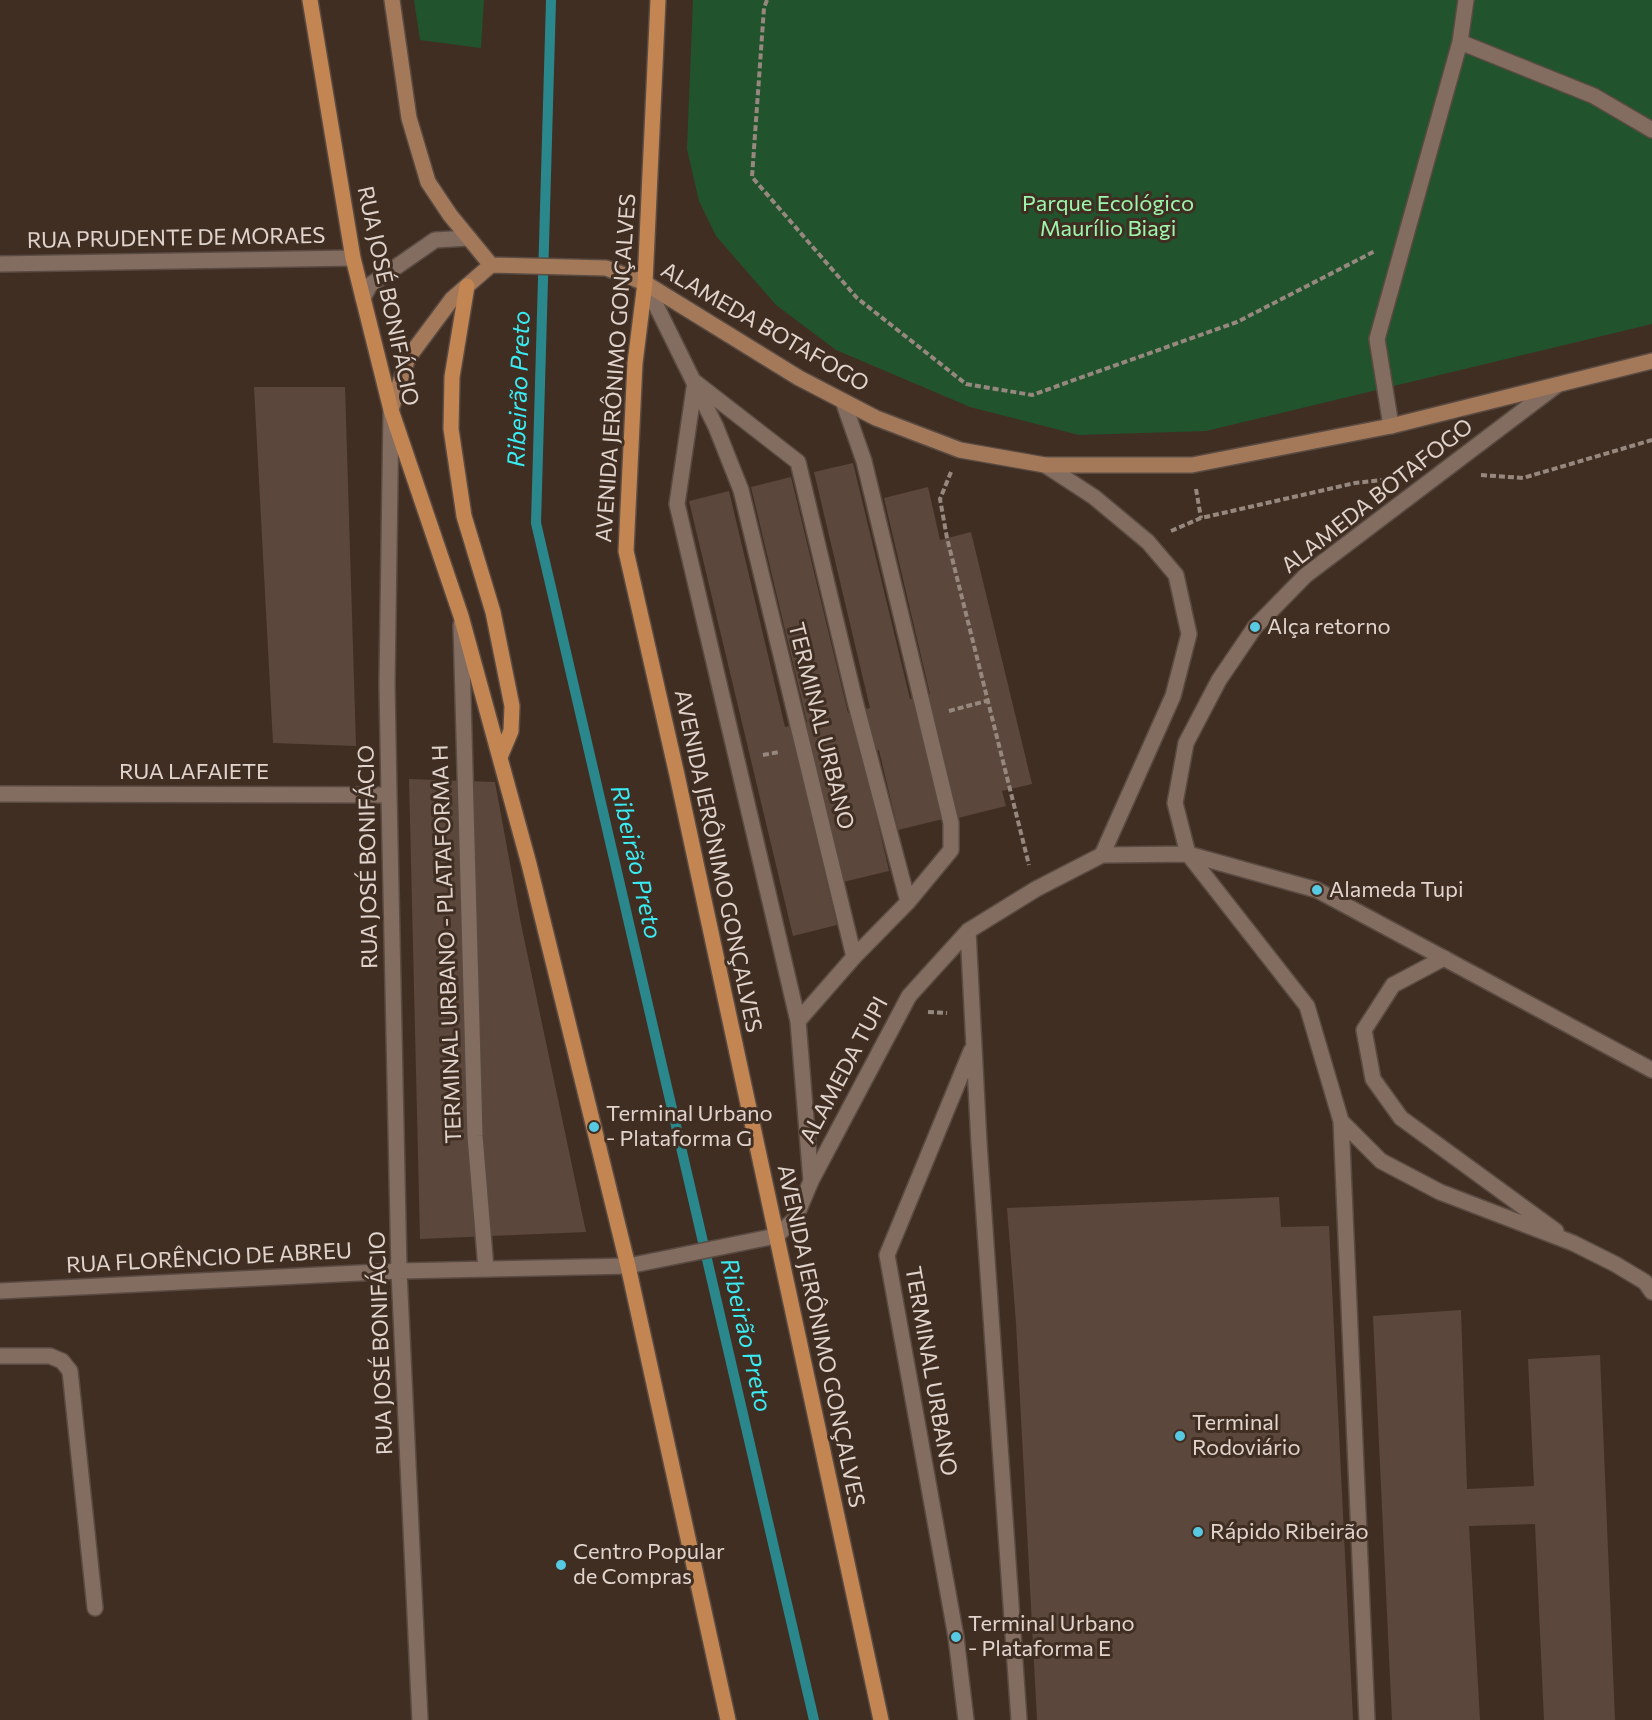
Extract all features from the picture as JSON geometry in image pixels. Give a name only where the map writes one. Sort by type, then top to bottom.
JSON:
[{"type":"main road","name":"RUA JOSÉ BONIFÁCIO","points":[[310,0],[353,258],[391,410]]},
{"type":"main road","points":[[392,0],[409,118],[428,182],[450,215],[496,265],[452,299],[408,358],[391,410],[460,616],[529,864],[628,1266],[728,1720]]},
{"type":"main road","name":"AVENIDA JERÔNIMO GONÇALVES","points":[[658,0],[645,283],[635,363],[626,551],[677,775],[880,1720]]},
{"type":"main road","name":"ALAMEDA BOTAFOGO","points":[[496,265],[606,268],[645,283],[799,378],[876,418],[960,450],[1046,465],[1192,465],[1293,443],[1391,426],[1652,361]]},
{"type":"main road","points":[[468,286],[452,377],[451,429],[464,516],[493,612],[512,706],[511,731],[500,757]]},
{"type":"street","points":[[1391,426],[1377,339],[1460,42],[1466,0]]},
{"type":"street","points":[[1460,42],[1594,96],[1652,130]]},
{"type":"street","points":[[363,298],[370,285],[435,240],[469,238]]},
{"type":"street","name":"RUA PRUDENTE DE MORAES","points":[[0,264],[353,258]]},
{"type":"street","name":"TERMINAL URBANO","points":[[645,283],[695,382],[741,490],[854,957]]},
{"type":"street","points":[[811,1181],[798,1021],[677,504],[695,382],[798,462],[858,711],[908,902]]},
{"type":"street","name":"ALAMEDA BOTAFOGO","points":[[1188,855],[1175,803],[1186,743],[1219,680],[1255,627],[1306,575],[1557,385]]},
{"type":"street","points":[[798,1021],[854,957],[908,902],[951,850],[951,823],[926,716],[864,461],[843,401]]},
{"type":"street","name":"RUA JOSÉ BONIFÁCIO","points":[[391,410],[387,684],[399,1271],[420,1720]]},
{"type":"street","name":"ALAMEDA BOTAFOGO","points":[[1046,465],[1103,504],[1148,542],[1176,575],[1189,634],[1173,696],[1102,855]]},
{"type":"street","name":"TERMINAL URBANO - PLATAFORMA H","points":[[460,616],[475,1136],[486,1269]]},
{"type":"street","name":"RUA LAFAIETE","points":[[0,794],[389,795]]},
{"type":"street","name":"ALAMEDA TUPI","points":[[776,1236],[795,1219],[811,1181],[909,996],[968,931],[1036,889],[1102,855],[1188,855],[1317,890],[1652,1070]]},
{"type":"street","points":[[1188,855],[1308,1006],[1341,1120],[1367,1720]]},
{"type":"street","points":[[968,931],[1019,1720]]},
{"type":"street","points":[[1444,958],[1394,985],[1364,1030],[1373,1079],[1401,1118],[1573,1243]]},
{"type":"street","name":"TERMINAL URBANO","points":[[966,1720],[956,1637],[887,1254],[974,1045]]},
{"type":"street","points":[[1341,1120],[1380,1161],[1440,1192],[1573,1243],[1645,1282],[1652,1292]]},
{"type":"street","name":"RUA FLORÊNCIO DE ABREU","points":[[0,1291],[399,1271],[628,1266],[663,1261],[776,1236]]},
{"type":"street","points":[[0,1356],[50,1356],[62,1361],[70,1371],[95,1608]]},
{"type":"path","points":[[767,0],[764,8],[752,177],[857,298],[966,384],[1032,395],[1237,322],[1404,236]]},
{"type":"path","points":[[960,450],[940,499],[986,702],[1036,889]]},
{"type":"path","points":[[926,716],[986,702]]},
{"type":"path","points":[[737,761],[803,746]]},
{"type":"green space","points":[[414,0],[484,0],[481,48],[420,40]]},
{"type":"green space","name":"Parque Ecológico Maurílio Biagi","points":[[693,0],[1652,0],[1652,324],[1206,431],[1079,435],[970,407],[836,350],[776,305],[716,236],[699,201],[687,149]]},
{"type":"building","points":[[254,387],[345,387],[356,746],[273,743]]},
{"type":"building","points":[[853,463],[910,699],[930,694],[884,498],[928,487],[940,540],[971,532],[1032,784],[1002,791],[1006,806],[958,818],[940,740],[925,744],[943,819],[898,830],[879,750],[862,754],[889,871],[843,882],[816,765],[800,769],[837,925],[793,936],[689,501],[729,491],[785,727],[807,722],[751,487],[791,477],[848,713],[870,708],[814,472]]},
{"type":"building","points":[[409,779],[495,782],[521,924],[586,1232],[420,1239]]},
{"type":"building","name":"Terminal Rodoviário","points":[[1279,1197],[1281,1227],[1329,1226],[1353,1720],[1037,1720],[1016,1323],[1007,1208]]},
{"type":"building","points":[[1461,1310],[1467,1489],[1534,1486],[1528,1359],[1600,1355],[1615,1720],[1544,1720],[1535,1524],[1469,1526],[1480,1720],[1392,1720],[1373,1316]]},
{"type":"waterway","name":"Ribeirão Preto","points":[[551,0],[536,523],[814,1720]]},
{"type":"place","name":"Alça retorno","points":[[1255,627]]},
{"type":"place","name":"Alameda Tupi","points":[[1317,890]]},
{"type":"place","name":"Terminal Urbano - Plataforma G","points":[[594,1127]]},
{"type":"place","name":"Terminal Rodoviário","points":[[1180,1436]]},
{"type":"place","name":"Rápido Ribeirão","points":[[1198,1532]]},
{"type":"place","name":"Centro Popular de Compras","points":[[561,1565]]},
{"type":"place","name":"Terminal Urbano - Plataforma E","points":[[956,1637]]}]
